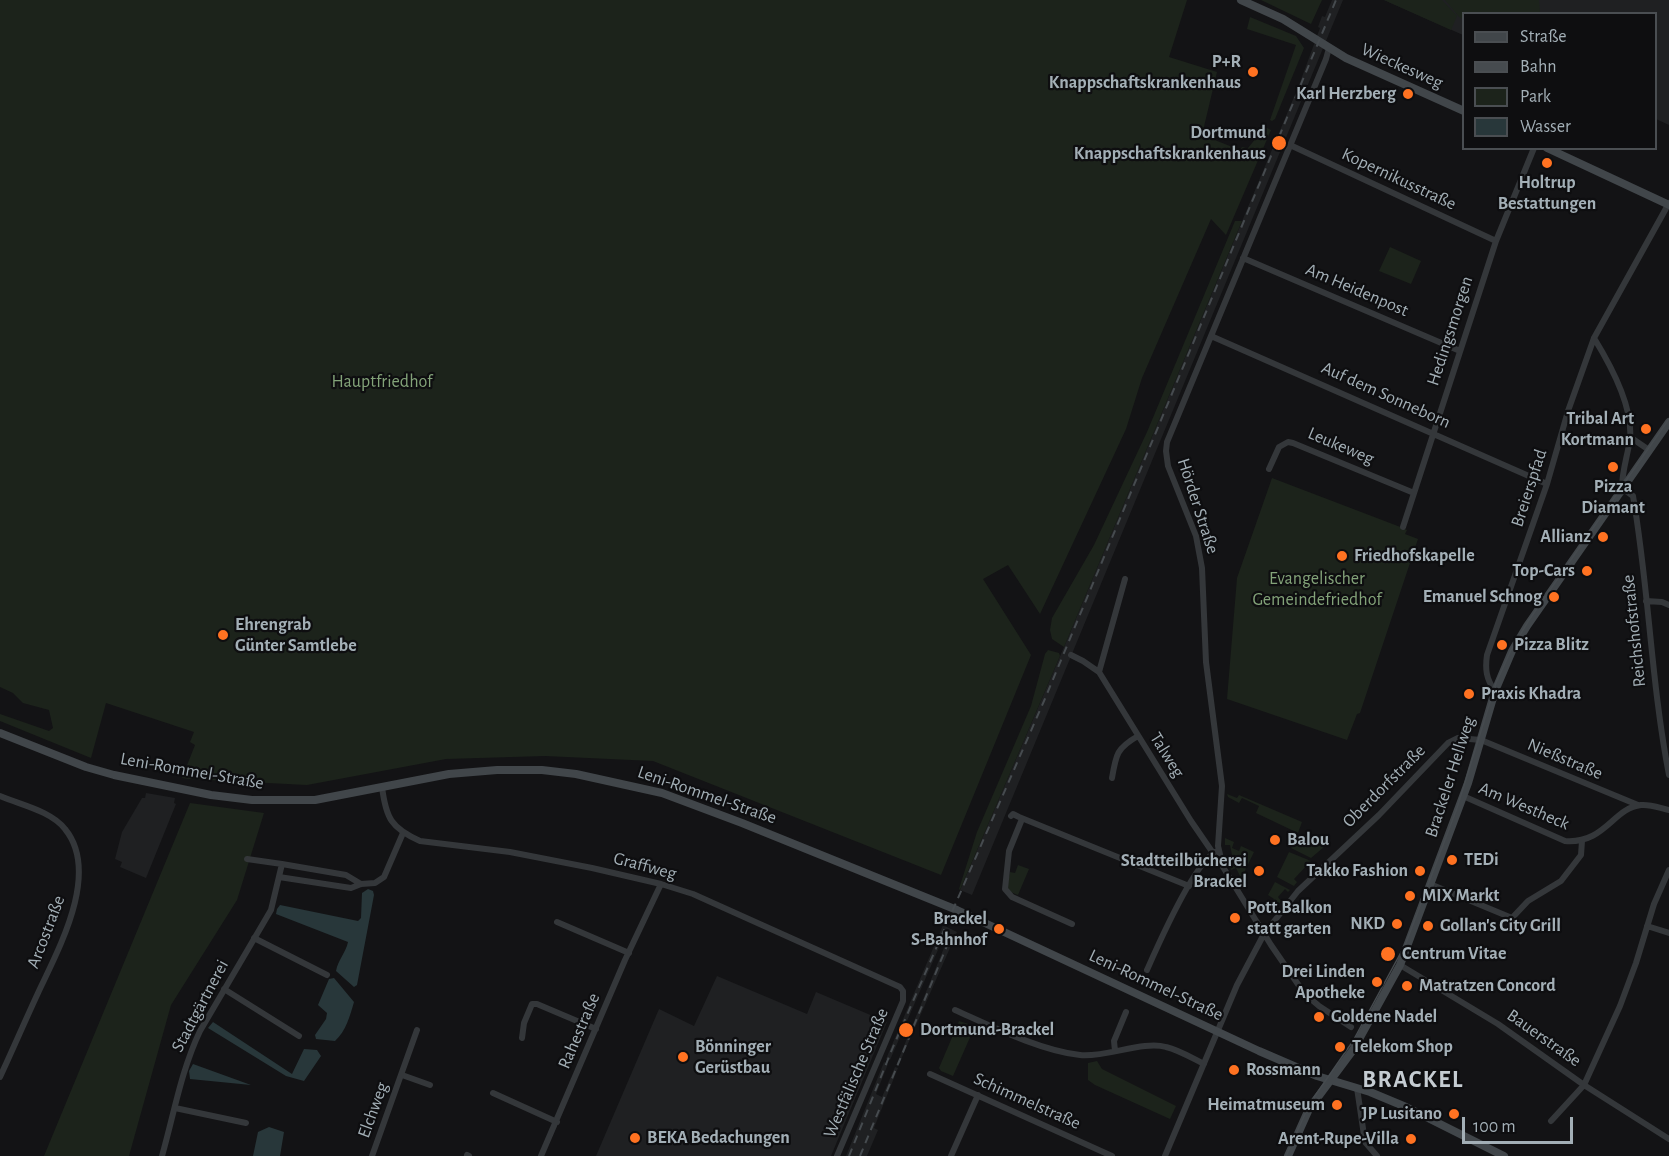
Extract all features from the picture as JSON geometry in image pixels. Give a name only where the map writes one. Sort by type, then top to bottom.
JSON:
[{"type":"main road","name":"Wieckesweg","points":[[1241,0],[1283,19],[1364,67],[1462,110]]},
{"type":"main road","points":[[1551,150],[1669,203]]},
{"type":"main road","name":"Brackeler Hellweg","points":[[1288,1156],[1309,1109],[1353,1050],[1400,965],[1463,796],[1495,691],[1519,638],[1669,422]]},
{"type":"main road","name":"Leni-Rommel-Straße","points":[[0,733],[86,767],[114,775],[211,795],[252,800],[294,801],[332,798],[465,772],[542,770],[576,774],[662,794],[742,823],[957,910],[1311,1074],[1357,1088],[1406,1107],[1504,1156]]},
{"type":"street","name":"Hörder Straße","points":[[1329,48],[1167,442],[1166,451],[1168,466],[1196,536],[1203,568],[1206,662],[1222,786],[1215,852],[1264,934],[1304,993],[1351,1027]]},
{"type":"street","name":"Kopernikusstraße","points":[[1290,145],[1496,241]]},
{"type":"street","name":"Hedingsmorgen","points":[[1403,527],[1496,241],[1533,150]]},
{"type":"street","name":"Breierspfad","points":[[1495,691],[1487,677],[1485,664],[1487,655],[1547,484],[1568,411],[1594,338],[1669,203]]},
{"type":"street","name":"Am Heidenpost","points":[[1243,258],[1460,351]]},
{"type":"street","name":"Auf dem Sonneborn","points":[[1211,336],[1547,484]]},
{"type":"street","points":[[1594,338],[1611,368],[1624,402],[1630,437],[1622,474],[1622,488]]},
{"type":"street","points":[[1630,437],[1649,450]]},
{"type":"street","name":"Leukeweg","points":[[1269,469],[1279,447],[1293,442],[1414,493]]},
{"type":"street","name":"Reichshofstraße","points":[[1622,488],[1633,496],[1656,694],[1669,775]]},
{"type":"street","points":[[1099,672],[1125,579]]},
{"type":"street","points":[[1646,601],[1669,605]]},
{"type":"street","name":"Talweg","points":[[1071,655],[1099,672],[1191,821],[1215,852]]},
{"type":"street","points":[[1112,778],[1122,745],[1138,736]]},
{"type":"street","name":"Oberdorfstraße","points":[[1165,1156],[1246,964],[1264,934],[1298,891],[1379,815],[1448,743],[1458,738],[1480,740]]},
{"type":"street","name":"Nießstraße","points":[[1480,740],[1638,805]]},
{"type":"street","points":[[279,877],[351,888],[361,884],[375,883],[384,877],[403,833],[388,817],[382,788]]},
{"type":"street","name":"Arcostraße","points":[[0,796],[53,818],[64,827],[70,835],[79,872],[68,927],[0,1077]]},
{"type":"street","name":"Am Westheck","points":[[1463,796],[1565,841],[1582,841],[1596,835],[1638,805]]},
{"type":"street","points":[[1638,805],[1669,810]]},
{"type":"street","points":[[1011,816],[1013,814],[1189,886]]},
{"type":"street","points":[[1022,819],[1009,851],[1005,889],[1012,897],[1072,924]]},
{"type":"street","name":"Graffweg","points":[[403,833],[420,841],[534,857],[661,884],[693,894],[897,984],[903,991],[903,1001]]},
{"type":"street","points":[[1430,884],[1512,918],[1528,902],[1561,881],[1581,855],[1582,841]]},
{"type":"street","points":[[1147,970],[1189,886],[1205,861],[1215,852]]},
{"type":"street","points":[[247,859],[346,875],[361,884]]},
{"type":"street","name":"Stadtgärtnerei","points":[[162,1156],[191,1049],[271,910],[282,864]]},
{"type":"street","points":[[1551,1121],[1584,1085],[1620,1006],[1657,895],[1669,870]]},
{"type":"street","name":"Rahestraße","points":[[541,1156],[661,884]]},
{"type":"street","points":[[557,922],[629,953]]},
{"type":"street","points":[[1647,926],[1669,933]]},
{"type":"street","points":[[254,938],[327,975]]},
{"type":"street","name":"Bauerstraße","points":[[1400,965],[1498,1024],[1584,1085],[1669,1139]]},
{"type":"street","points":[[224,990],[298,1036]]},
{"type":"street","name":"Westfälische Straße","points":[[837,1156],[903,1001]]},
{"type":"street","points":[[522,1038],[524,1023],[532,1004],[537,1004],[596,1029]]},
{"type":"street","points":[[955,1010],[1015,1036],[1065,1052],[1090,1056],[1165,1046],[1204,1064]]},
{"type":"street","points":[[1115,1051],[1114,1041],[1126,1012]]},
{"type":"street","name":"Elchweg","points":[[372,1156],[417,1030]]},
{"type":"street","name":"Schimmelstraße","points":[[930,1074],[1112,1156]]},
{"type":"street","name":"Elchweg","points":[[402,1075],[430,1085]]},
{"type":"street","points":[[1357,1088],[1365,1142],[1377,1156]]},
{"type":"street","points":[[493,1093],[557,1122]]},
{"type":"street","points":[[951,1156],[978,1095]]},
{"type":"street","points":[[175,1108],[246,1124]]},
{"type":"shaded area","points":[[1332,0],[1343,0],[972,895],[960,890],[1299,85],[1320,28],[1318,27],[1322,16],[1325,17]]},
{"type":"shaded area","points":[[1384,0],[1669,0],[1669,125],[1657,119],[1657,12],[1462,12],[1462,35]]},
{"type":"shaded area","points":[[146,793],[175,798],[174,803],[176,804],[146,878],[120,867],[122,862],[115,859],[122,832]]},
{"type":"shaded area","points":[[943,925],[957,932],[899,1064],[897,1063],[948,938],[944,936],[890,1060],[886,1059]]},
{"type":"shaded area","points":[[717,976],[807,1014],[816,992],[887,1022],[831,1156],[596,1156],[659,1009],[694,1026]]},
{"type":"shaded area","points":[[884,1062],[888,1064],[876,1094],[882,1097],[895,1067],[898,1068],[874,1128],[878,1130],[867,1156],[846,1156]]},
{"type":"green space","name":"Hauptfriedhof","points":[[0,0],[1187,0],[1169,57],[1217,72],[1202,135],[1240,150],[1242,147],[1248,148],[1265,127],[1271,130],[1226,235],[1211,219],[1142,378],[1126,429],[1040,614],[1008,565],[983,579],[1031,655],[941,875],[653,761],[545,756],[446,759],[307,785],[189,779],[182,778],[195,745],[190,742],[194,732],[106,703],[91,758],[0,721],[0,714],[49,731],[53,728],[49,710],[23,703],[13,693],[0,687]]},
{"type":"green space","points":[[1261,0],[1322,0],[1311,24]]},
{"type":"green space","points":[[1384,0],[1442,0],[1457,16],[1451,30]]},
{"type":"green space","points":[[1445,0],[1539,0],[1540,12],[1462,12],[1462,18]]},
{"type":"green space","points":[[1250,17],[1296,36],[1304,48],[1275,119],[1272,121],[1270,120],[1296,45],[1247,29]]},
{"type":"green space","points":[[1235,221],[1242,221],[1064,647],[1052,639],[1050,630],[1052,618],[1094,545],[1147,432]]},
{"type":"green space","points":[[1390,247],[1421,261],[1411,284],[1379,271]]},
{"type":"green space","name":"Evangelischer Gemeindefriedhof","points":[[1272,478],[1403,528],[1407,530],[1405,534],[1418,539],[1360,713],[1357,714],[1347,740],[1227,699],[1237,578]]},
{"type":"green space","points":[[1048,650],[1059,653],[1060,656],[960,890],[977,832],[1031,706]]},
{"type":"green space","points":[[1227,794],[1237,798],[1239,795],[1302,822],[1298,833],[1256,813],[1259,806],[1242,798],[1239,803]]},
{"type":"green space","points":[[190,803],[264,813],[237,900],[171,1005],[129,1156],[44,1156]]},
{"type":"green space","points":[[1297,835],[1324,847],[1311,858],[1291,848]]},
{"type":"green space","points":[[1225,838],[1234,842],[1232,848],[1239,851],[1241,846],[1254,852],[1239,883],[1236,879],[1240,876],[1236,868],[1231,870],[1228,863],[1233,860],[1230,845],[1225,845]]},
{"type":"green space","points":[[1289,852],[1311,861],[1294,879],[1297,882],[1294,886],[1277,877]]},
{"type":"green space","points":[[1018,865],[1029,869],[1018,895],[1010,891],[1008,886],[1010,872],[1015,873]]},
{"type":"green space","points":[[1275,882],[1290,890],[1288,892],[1285,889],[1278,897],[1281,901],[1277,906],[1273,904],[1269,908],[1272,912],[1267,909],[1274,899],[1268,895]]},
{"type":"green space","points":[[959,1021],[975,1026],[953,1076],[939,1068]]},
{"type":"green space","points":[[1097,1061],[1102,1069],[1176,1106],[1170,1119],[1088,1080],[1088,1063]]},
{"type":"water","points":[[368,889],[373,891],[374,895],[357,985],[354,987],[336,971],[348,942],[276,914],[280,905],[358,921],[361,918],[362,893]]},
{"type":"water","points":[[334,978],[354,1002],[345,1028],[335,1041],[316,1039],[315,1035],[326,1019],[327,1013],[318,1005],[329,979]]},
{"type":"water","points":[[213,1022],[292,1074],[304,1049],[317,1050],[321,1056],[304,1081],[286,1076],[208,1028]]},
{"type":"water","points":[[193,1064],[251,1085],[190,1079],[189,1071]]},
{"type":"water","points":[[269,1127],[284,1132],[280,1156],[253,1156],[258,1132]]},
{"type":"tram line","points":[[1286,1156],[1310,1103],[1353,1041],[1406,943],[1457,808],[1496,683],[1511,650],[1529,620],[1669,419]]},
{"type":"railway","points":[[849,1156],[893,1047],[1044,701],[1336,0]]},
{"type":"railway","points":[[860,1156],[951,936]]},
{"type":"place","name":"P+R Knappschaftskrankenhaus","points":[[1253,72]]},
{"type":"place","name":"Karl Herzberg","points":[[1408,94]]},
{"type":"place","name":"Dortmund Knappschaftskrankenhaus","points":[[1279,143]]},
{"type":"place","name":"Holtrup Bestattungen","points":[[1547,163]]},
{"type":"place","name":"Tribal Art Kortmann","points":[[1646,429]]},
{"type":"place","name":"Pizza Diamant","points":[[1613,467]]},
{"type":"place","name":"Allianz","points":[[1603,537]]},
{"type":"place","name":"Friedhofskapelle","points":[[1342,556]]},
{"type":"place","name":"Top-Cars","points":[[1587,571]]},
{"type":"place","name":"Emanuel Schnog","points":[[1554,597]]},
{"type":"place","name":"Ehrengrab Günter Samtlebe","points":[[223,635]]},
{"type":"place","name":"Pizza Blitz","points":[[1502,645]]},
{"type":"place","name":"Praxis Khadra","points":[[1469,694]]},
{"type":"place","name":"Balou","points":[[1275,840]]},
{"type":"place","name":"TEDi","points":[[1452,860]]},
{"type":"place","name":"Stadtteilbücherei Brackel","points":[[1259,871]]},
{"type":"place","name":"Takko Fashion","points":[[1420,871]]},
{"type":"place","name":"MIX Markt","points":[[1410,896]]},
{"type":"place","name":"Pott.Balkon statt garten","points":[[1235,918]]},
{"type":"place","name":"NKD","points":[[1397,924]]},
{"type":"place","name":"Gollan's City Grill","points":[[1428,926]]},
{"type":"place","name":"Brackel S-Bahnhof","points":[[999,929]]},
{"type":"place","name":"Centrum Vitae","points":[[1388,954]]},
{"type":"place","name":"Drei Linden Apotheke","points":[[1377,982]]},
{"type":"place","name":"Matratzen Concord","points":[[1407,986]]},
{"type":"place","name":"Goldene Nadel","points":[[1319,1017]]},
{"type":"place","name":"Dortmund-Brackel","points":[[906,1030]]},
{"type":"place","name":"Telekom Shop","points":[[1340,1047]]},
{"type":"place","name":"Bönninger Gerüstbau","points":[[683,1057]]},
{"type":"place","name":"Rossmann","points":[[1234,1070]]},
{"type":"place","name":"Heimatmuseum","points":[[1337,1105]]},
{"type":"place","name":"JP Lusitano","points":[[1454,1114]]},
{"type":"place","name":"BEKA Bedachungen","points":[[635,1138]]},
{"type":"place","name":"Arent-Rupe-Villa","points":[[1411,1139]]},
{"type":"district","name":"BRACKEL","points":[[1413,1080]]}]
